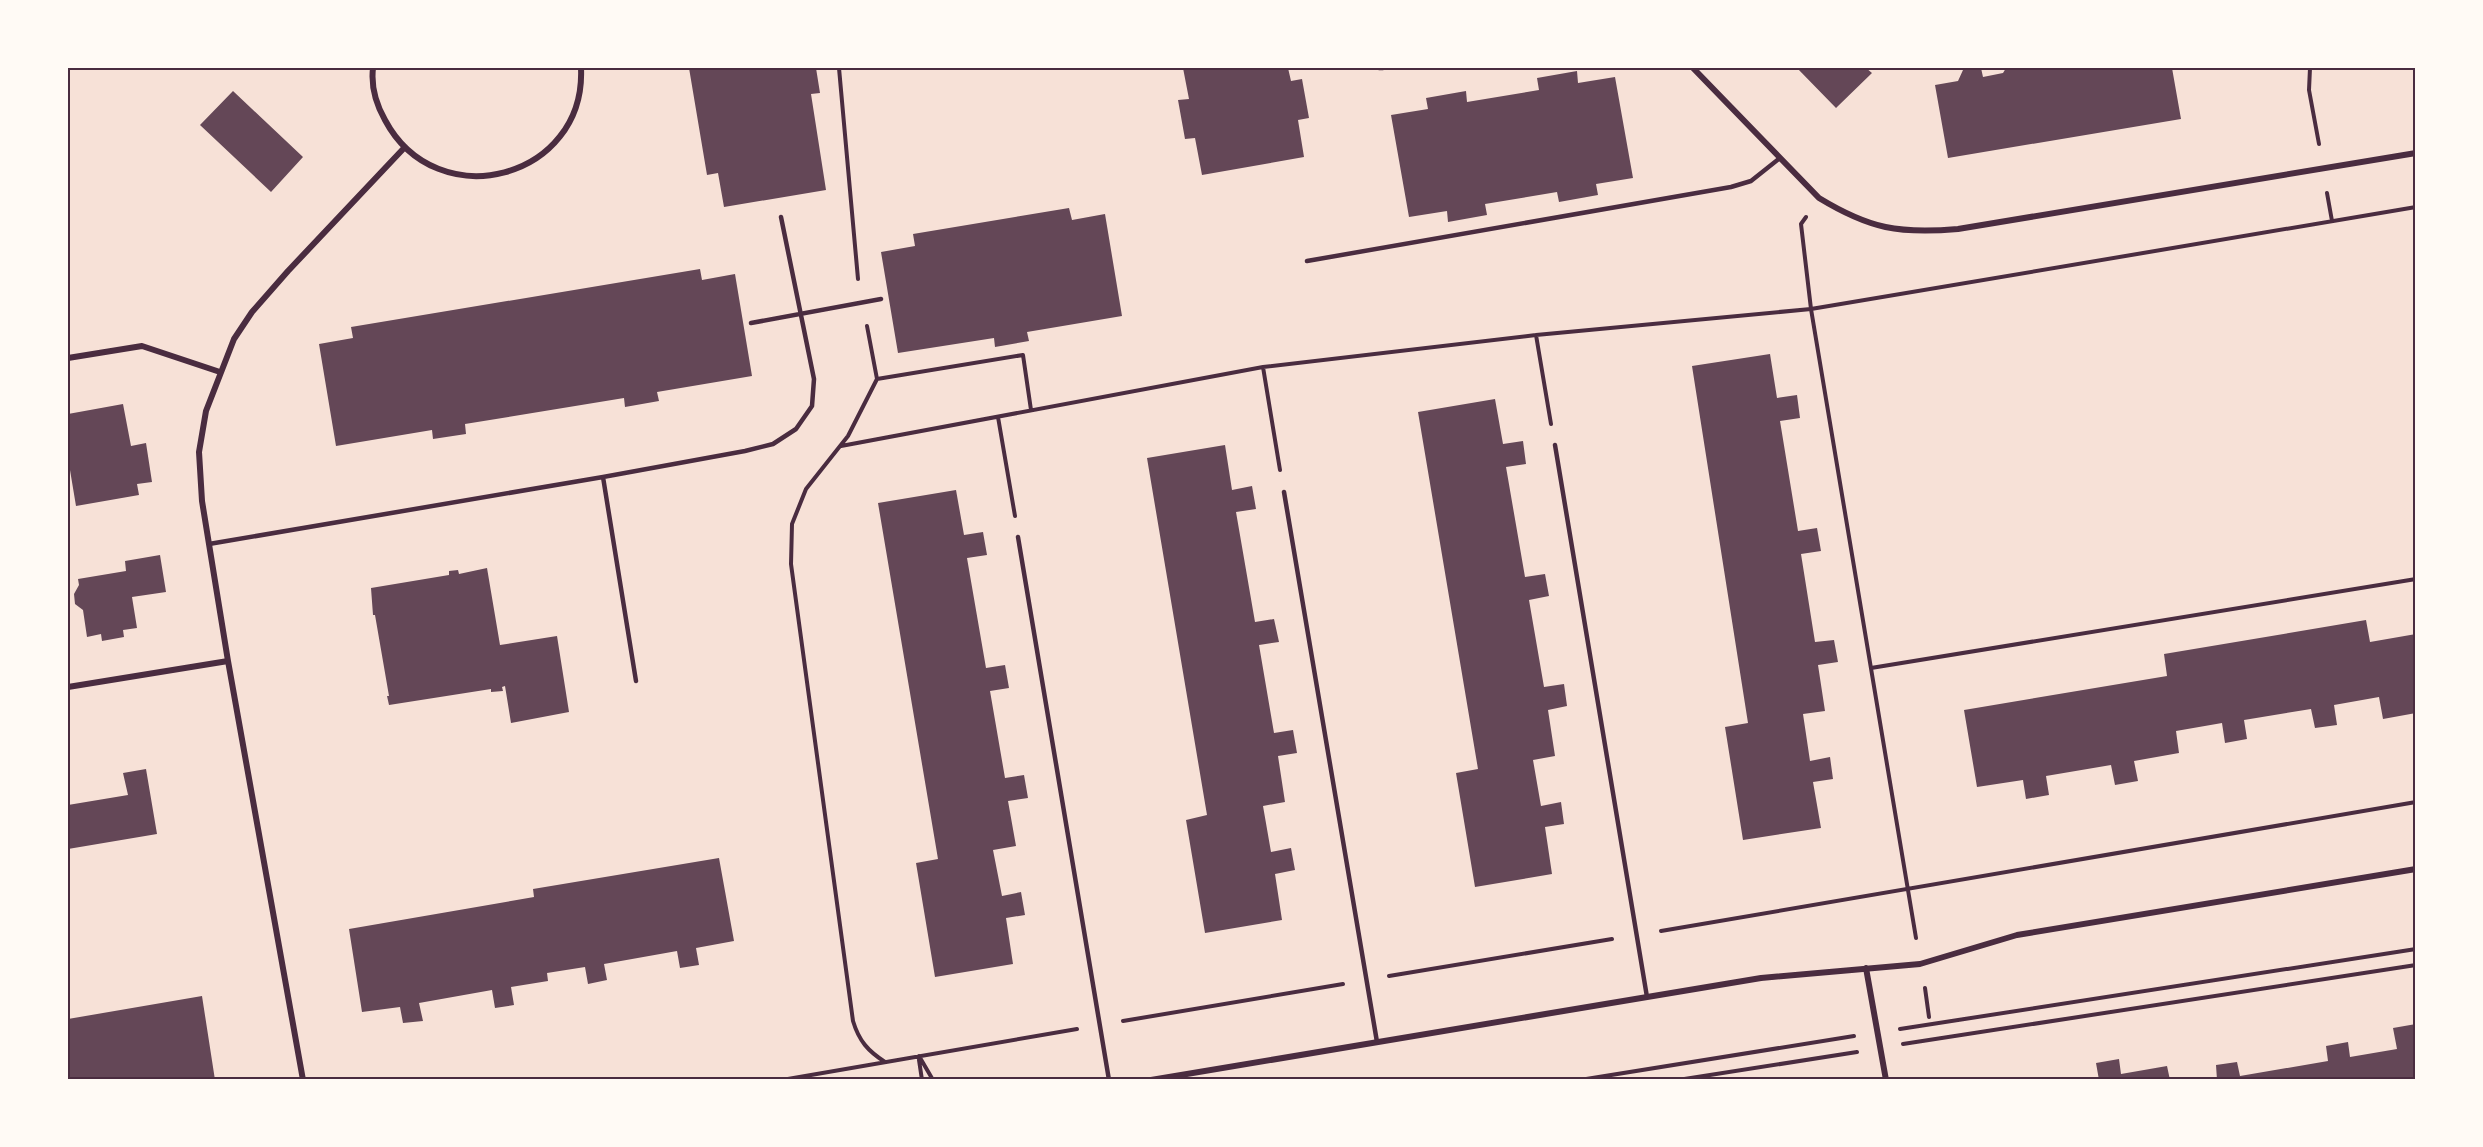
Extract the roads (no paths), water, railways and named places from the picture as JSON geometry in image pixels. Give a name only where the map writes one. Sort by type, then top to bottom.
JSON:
[{"type":"street","points":[[373,68],[375,94],[381,114],[391,132],[421,160],[441,170],[461,176],[494,175],[525,166],[543,154],[558,139],[570,121],[578,101],[581,68]]},
{"type":"street","points":[[1693,68],[1811,191],[1843,213],[1867,224],[1897,231],[1930,232],[1958,229],[2415,153]]},
{"type":"street","points":[[303,1080],[228,661],[202,501],[199,452],[206,411],[220,372],[234,339],[252,312],[405,147]]},
{"type":"street","points":[[68,358],[142,346],[220,372]]},
{"type":"street","points":[[68,687],[228,661]]},
{"type":"street","points":[[1151,1080],[1761,978],[1931,962],[2017,935],[2415,869]]},
{"type":"street","points":[[1866,968],[1886,1080]]},
{"type":"lane","points":[[1306,261],[1731,187],[1751,181],[1780,158]]},
{"type":"lane","points":[[209,544],[603,477],[773,444],[796,429],[812,406],[814,379],[781,218]]},
{"type":"lane","points":[[751,322],[882,299]]},
{"type":"lane","points":[[1555,445],[1647,997]]},
{"type":"lane","points":[[603,477],[636,681]]},
{"type":"lane","points":[[1284,492],[1377,1042]]},
{"type":"lane","points":[[1018,537],[1109,1080]]}]
